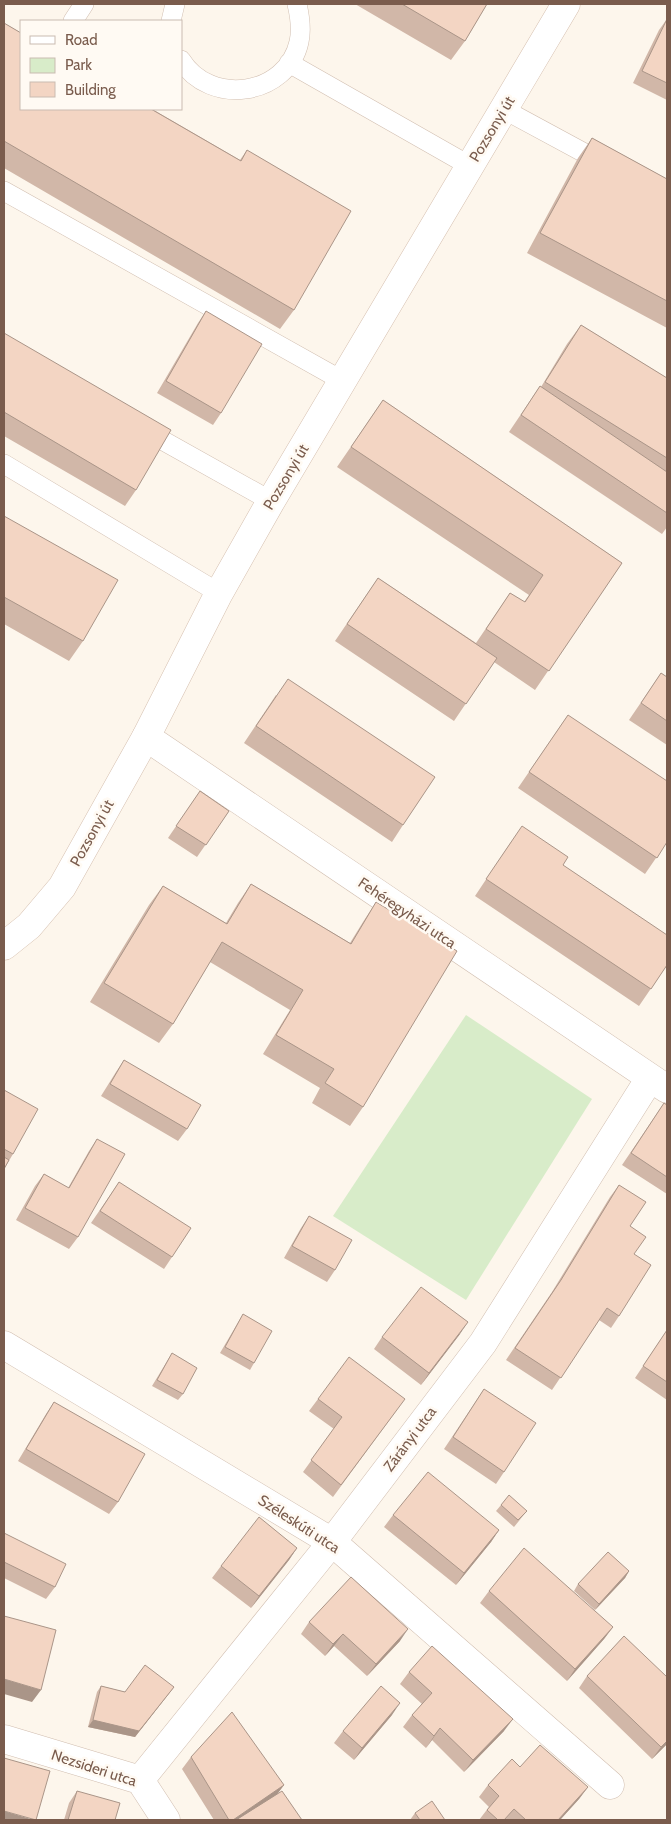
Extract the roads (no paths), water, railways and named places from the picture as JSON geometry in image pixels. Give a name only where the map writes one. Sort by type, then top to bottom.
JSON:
[{"type":"street","name":"Pozsonyi út","points":[[4,946],[29,926],[62,887],[146,737],[219,593],[271,501],[566,4]]},
{"type":"street","name":"Fehéregyházi utca","points":[[146,737],[659,1083]]},
{"type":"street","name":"Zárányi utca","points":[[140,1780],[332,1542],[483,1343],[659,1083]]},
{"type":"street","name":"Széleskúti utca","points":[[4,1345],[332,1542],[610,1785]]},
{"type":"street","name":"Nezsideri utca","points":[[4,1739],[140,1780],[166,1820]]},
{"type":"lane","points":[[74,20],[84,4]]},
{"type":"lane","points":[[172,20],[175,4]]},
{"type":"lane","points":[[182,61],[197,77],[215,87],[236,91],[256,87],[275,78],[289,63],[299,43],[301,21],[297,4]]},
{"type":"lane","points":[[289,63],[470,166]]},
{"type":"lane","points":[[503,109],[616,170]]},
{"type":"lane","points":[[4,191],[343,381]]},
{"type":"lane","points":[[124,419],[271,501]]},
{"type":"lane","points":[[4,464],[219,593]]}]
